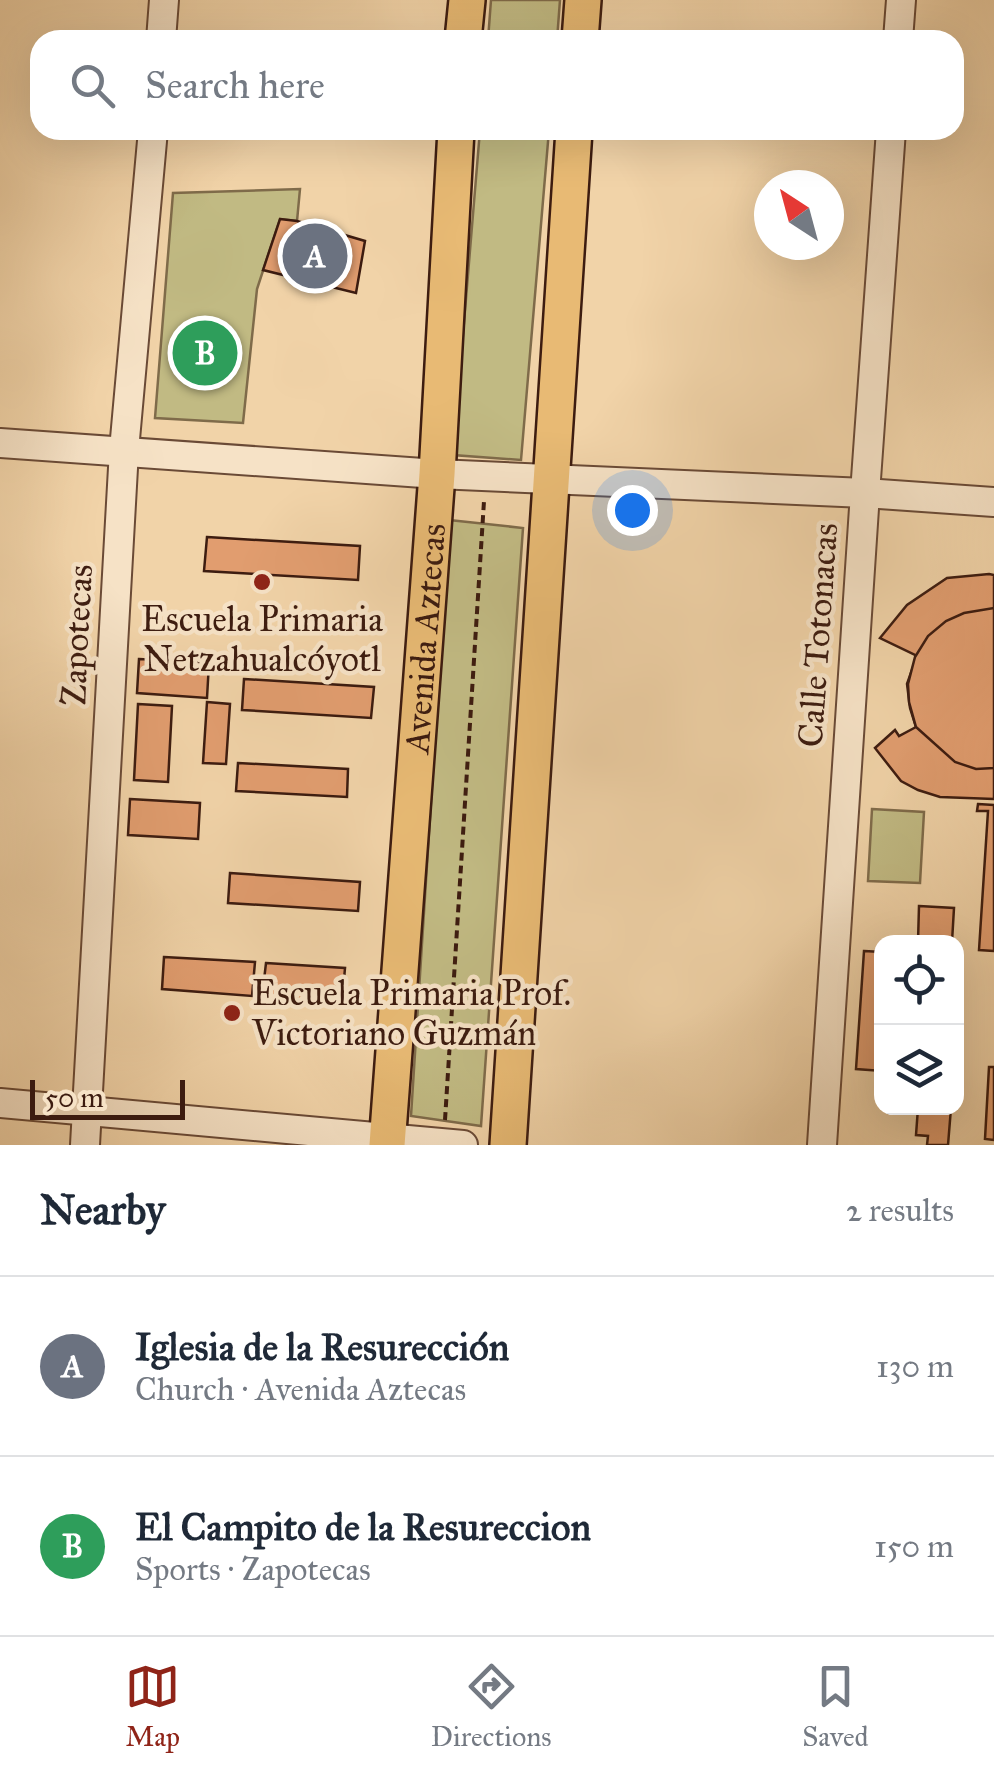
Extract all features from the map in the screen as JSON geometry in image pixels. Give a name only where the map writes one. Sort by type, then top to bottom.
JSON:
[{"type":"main road","points":[[465,30],[467,0]]},
{"type":"main road","points":[[581,30],[583,0]]},
{"type":"main road","name":"Avenida Aztecas","points":[[387,1142],[437,474],[455,140]]},
{"type":"main road","points":[[508,1145],[573,140]]},
{"type":"street","points":[[162,30],[164,0]]},
{"type":"street","points":[[899,30],[901,0]]},
{"type":"street","name":"Zapotecas","points":[[85,1145],[124,450],[152,140]]},
{"type":"street","name":"Calle Totonacas","points":[[822,1145],[891,140]]},
{"type":"street","points":[[0,443],[437,474],[994,502]]},
{"type":"street","points":[[0,1102],[387,1142],[453,1144]]},
{"type":"path","points":[[453,1144],[486,476]]},
{"type":"shaded area","points":[[491,0],[560,0],[558,30],[489,30]]},
{"type":"shaded area","points":[[479,140],[548,140],[521,460],[453,455]]},
{"type":"shaded area","points":[[300,189],[297,221],[280,219],[257,289],[243,423],[155,418],[173,193]]},
{"type":"shaded area","points":[[449,520],[523,528],[481,1126],[411,1116]]},
{"type":"shaded area","points":[[872,809],[924,812],[920,883],[868,881]]},
{"type":"building","points":[[280,219],[365,241],[356,293],[263,270]]},
{"type":"building","points":[[207,537],[360,546],[358,580],[204,571]]},
{"type":"building","points":[[994,575],[994,799],[940,797],[901,781],[875,748],[895,730],[899,736],[916,727],[907,684],[917,656],[880,638],[907,605],[947,578]]},
{"type":"building","points":[[994,608],[994,768],[976,769],[955,762],[916,727],[908,684],[915,657],[928,636],[964,613]]},
{"type":"building","points":[[139,659],[209,663],[207,698],[137,693]]},
{"type":"building","points":[[244,679],[374,687],[371,718],[242,710]]},
{"type":"building","points":[[207,702],[230,704],[226,764],[203,763]]},
{"type":"building","points":[[138,704],[172,706],[168,782],[134,780]]},
{"type":"building","points":[[238,763],[348,769],[347,797],[236,791]]},
{"type":"building","points":[[130,799],[200,803],[198,839],[128,835]]},
{"type":"building","points":[[978,804],[994,805],[994,951],[979,950],[988,811],[977,811]]},
{"type":"building","points":[[230,873],[360,882],[358,911],[228,903]]},
{"type":"building","points":[[919,906],[954,908],[952,935],[918,935]]},
{"type":"building","points":[[864,951],[874,952],[874,1070],[856,1069]]},
{"type":"building","points":[[164,957],[255,962],[252,996],[162,989]]},
{"type":"building","points":[[266,963],[345,968],[342,1002],[262,997]]},
{"type":"building","points":[[989,1067],[994,1067],[994,1140],[985,1139]]},
{"type":"building","points":[[917,1115],[950,1115],[948,1145],[927,1145],[928,1136],[916,1135]]},
{"type":"place","name":"Iglesia de la Resurección","points":[[315,256]]},
{"type":"place","name":"El Campito de la Resureccion","points":[[205,353]]},
{"type":"place","name":"Escuela Primaria Netzahualcóyotl","points":[[262,582]]},
{"type":"place","name":"Escuela Primaria Prof. Victoriano Guzmán","points":[[232,1013]]}]
